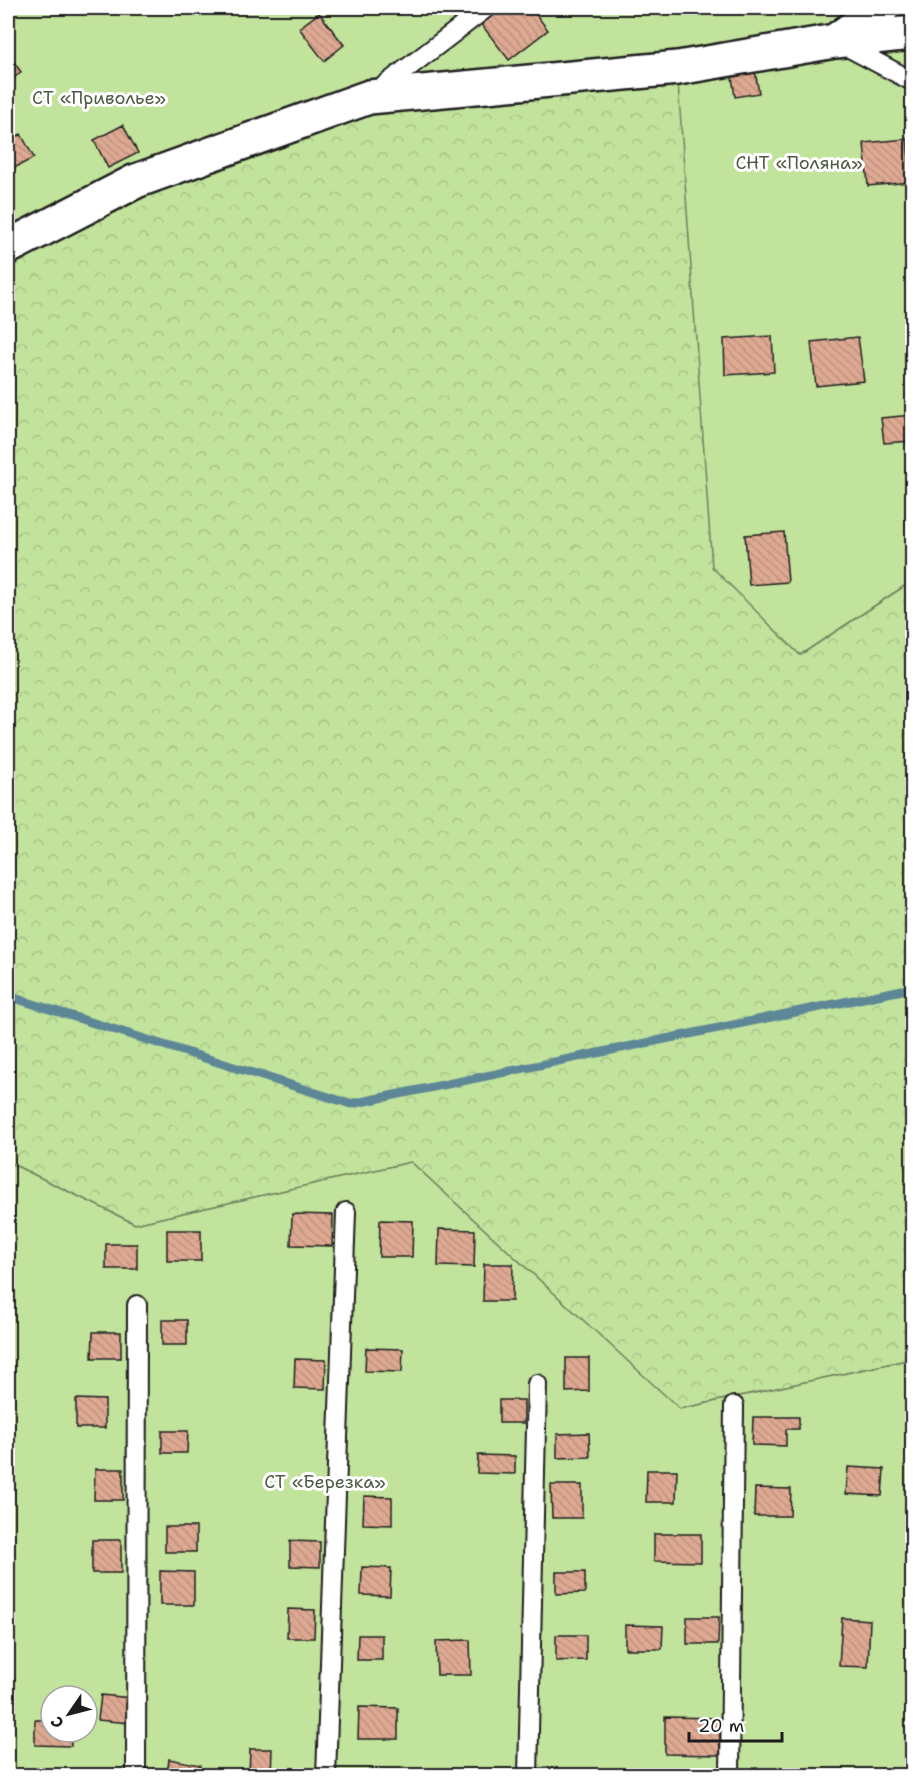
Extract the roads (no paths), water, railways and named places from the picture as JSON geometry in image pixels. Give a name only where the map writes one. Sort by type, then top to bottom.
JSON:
[{"type":"street","points":[[835,41],[882,8]]},
{"type":"street","points":[[8,247],[136,181],[369,97],[678,68],[835,41],[912,33]]},
{"type":"lane","points":[[369,97],[486,8]]},
{"type":"lane","points":[[835,41],[912,81]]},
{"type":"lane","points":[[326,1776],[346,1212]]},
{"type":"lane","points":[[136,1776],[137,1305]]},
{"type":"lane","points":[[528,1776],[537,1384]]},
{"type":"lane","points":[[730,1776],[734,1406]]},
{"type":"waterway","points":[[8,996],[351,1104],[912,988]]},
{"type":"park label","name":"СТ «Приволье»","points":[[99,98]]},
{"type":"park label","name":"СНТ «Поляна»","points":[[799,163]]},
{"type":"park label","name":"СТ «Березка»","points":[[325,1482]]}]
